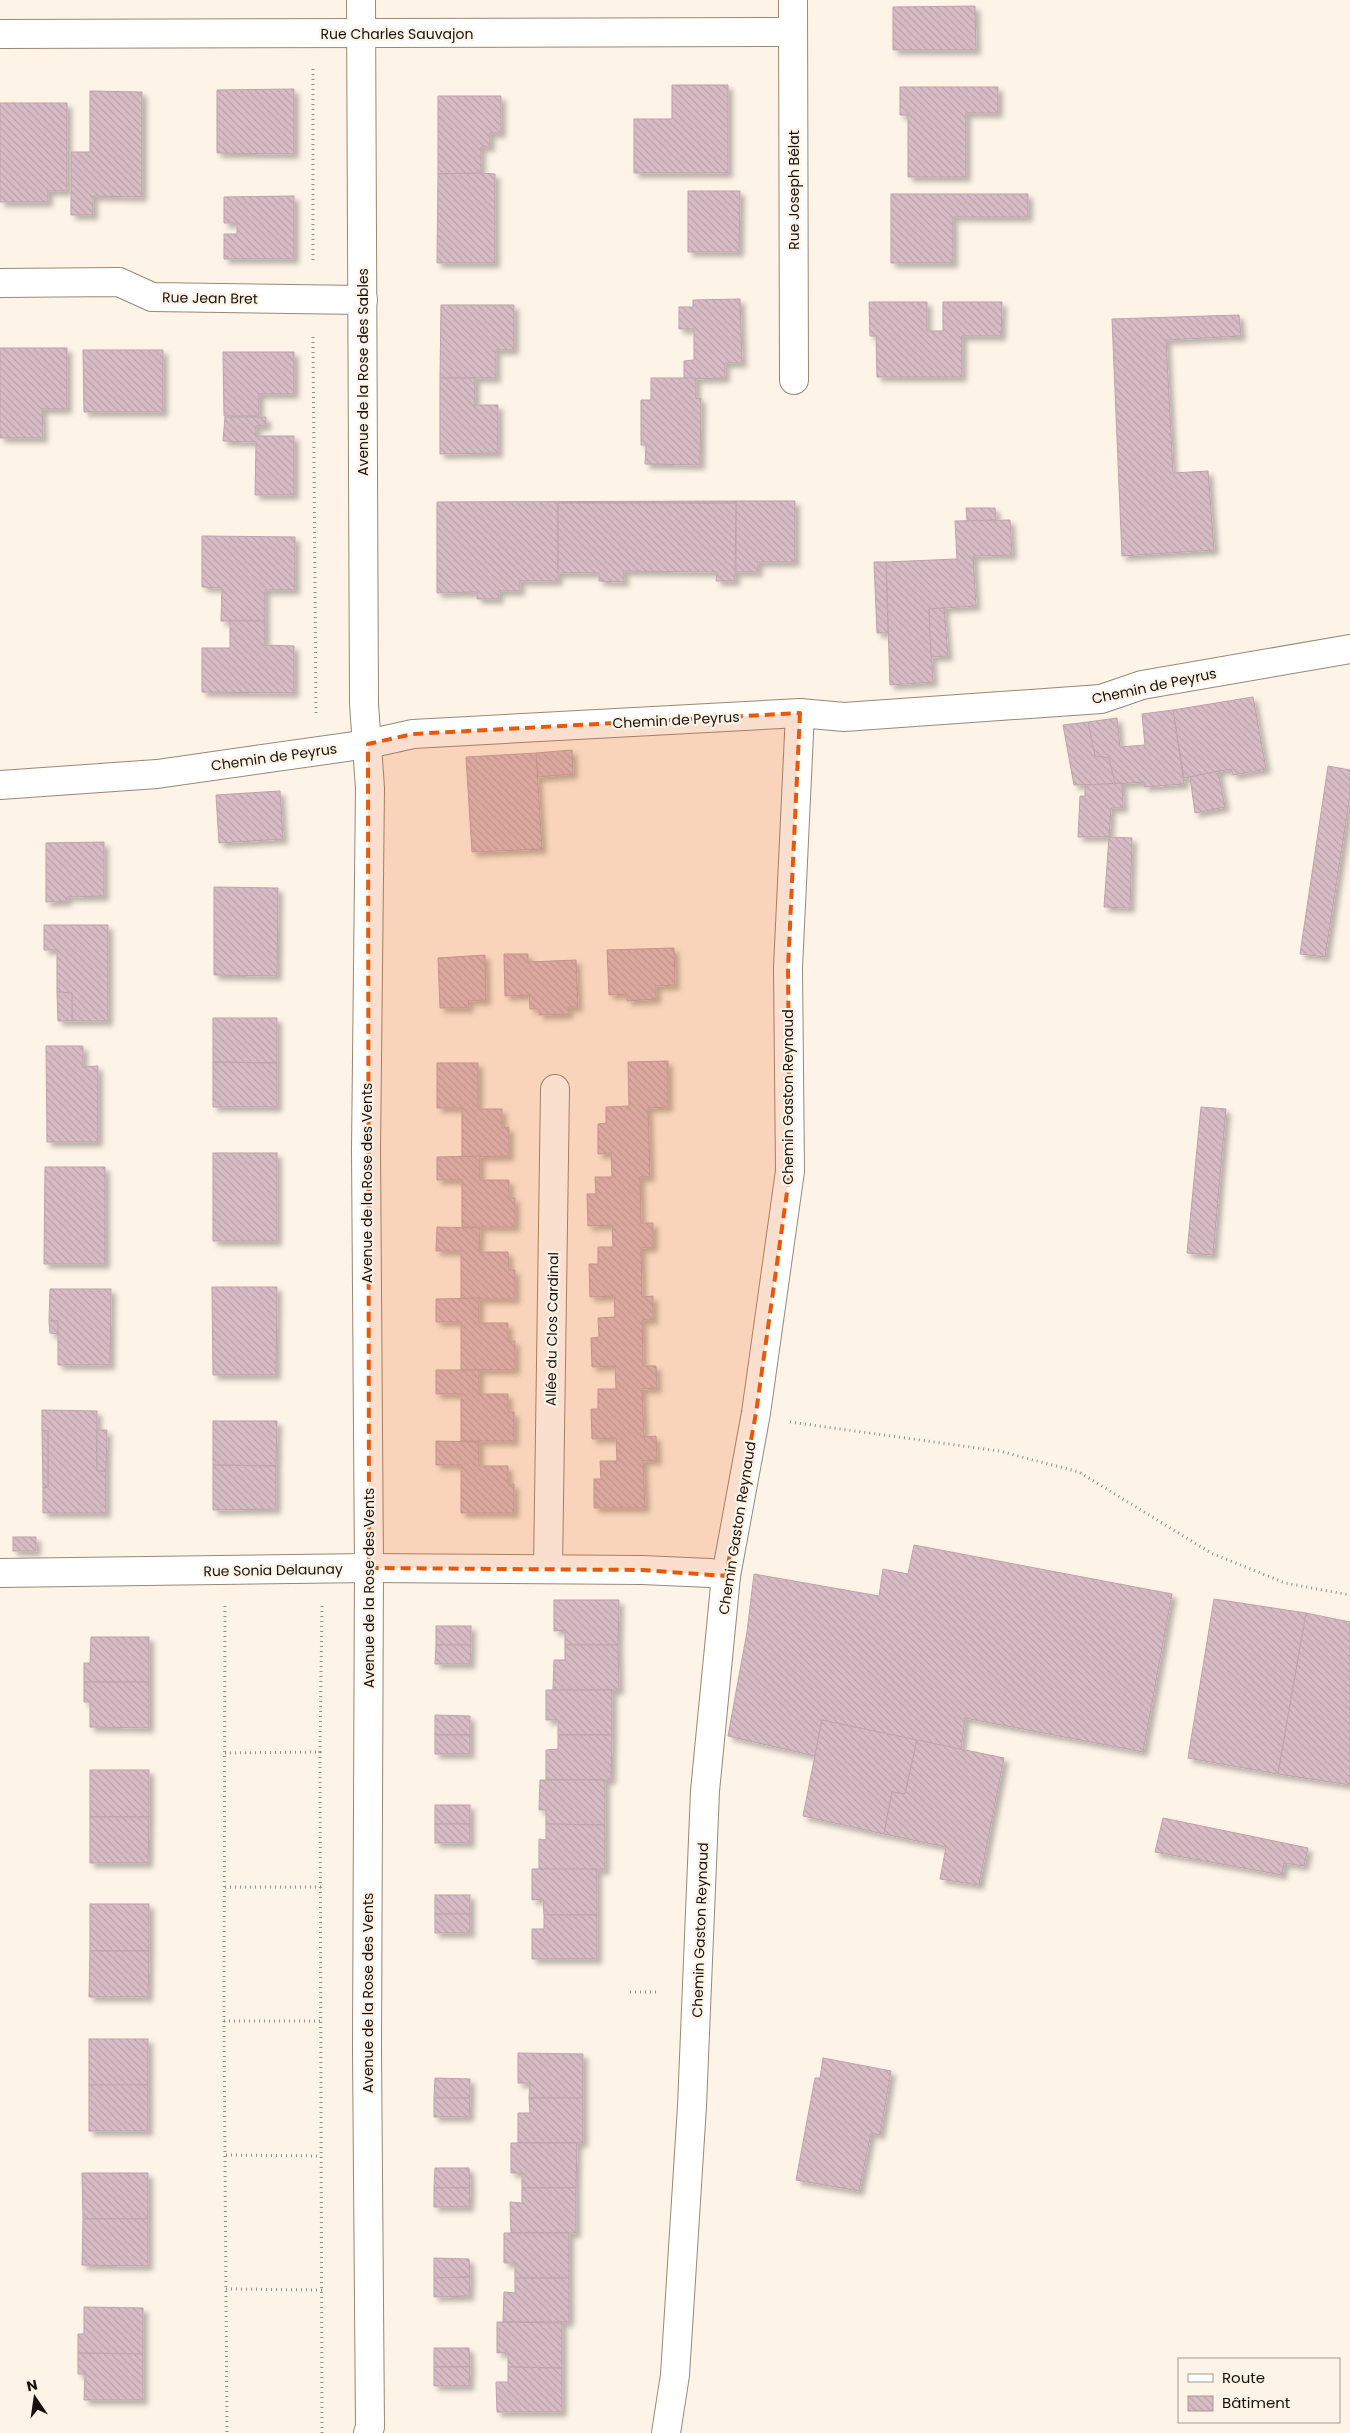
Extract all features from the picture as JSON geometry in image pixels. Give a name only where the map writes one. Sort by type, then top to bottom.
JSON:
[{"type":"street","name":"Avenue de la Rose des Sables","points":[[361,0],[364,694],[368,744]]},
{"type":"street","name":"Rue Joseph Bélat","points":[[793,0],[794,380]]},
{"type":"street","name":"Rue Charles Sauvajon","points":[[0,34],[312,35],[794,32]]},
{"type":"street","name":"Rue Jean Bret","points":[[0,283],[119,282],[152,297],[363,300]]},
{"type":"street","name":"Chemin de Peyrus","points":[[0,785],[157,774],[368,744],[413,734],[800,713],[844,717],[1101,699],[1142,685],[1350,649]]},
{"type":"street","name":"Chemin Gaston Reynaud","points":[[666,2433],[675,2375],[692,2115],[699,1984],[705,1790],[726,1576],[756,1412],[790,1171],[788,968],[800,713]]},
{"type":"street","name":"Avenue de la Rose des Vents","points":[[368,744],[370,788],[366,1160],[369,1568],[367,2049],[370,2427],[368,2433]]},
{"type":"street","name":"Allée du Clos Cardinal","points":[[548,1569],[555,1089]]},
{"type":"street","name":"Rue Sonia Delaunay","points":[[0,1573],[369,1568],[548,1569],[710,1573],[726,1576]]},
{"type":"path","points":[[312,35],[317,751]]},
{"type":"path","points":[[756,1412],[793,1423],[999,1451],[1078,1472],[1211,1553],[1285,1583],[1350,1596]]},
{"type":"path","points":[[322,1570],[320,1752],[322,2433]]},
{"type":"path","points":[[225,1571],[226,1887],[224,2021],[227,2433]]},
{"type":"path","points":[[225,1753],[320,1752]]},
{"type":"path","points":[[226,1887],[321,1886]]},
{"type":"path","points":[[630,1992],[668,1992]]},
{"type":"path","points":[[224,2021],[321,2022]]},
{"type":"path","points":[[226,2155],[321,2156]]},
{"type":"path","points":[[226,2289],[322,2290]]},
{"type":"highlighted area","points":[[800,713],[788,968],[790,1171],[756,1413],[726,1576],[642,1570],[369,1568],[368,744],[413,734]]},
{"type":"building","points":[[975,6],[976,50],[893,50],[893,7]]},
{"type":"building","points":[[672,85],[728,85],[728,173],[634,173],[634,119],[672,119]]},
{"type":"building","points":[[900,87],[998,87],[998,113],[966,113],[966,177],[908,177],[908,115],[900,115]]},
{"type":"building","points":[[294,89],[294,154],[217,153],[217,90]]},
{"type":"building","points":[[90,91],[142,92],[142,197],[93,196],[93,215],[71,215],[71,152],[90,152]]},
{"type":"building","points":[[438,96],[501,96],[501,133],[490,133],[490,147],[481,147],[481,173],[438,174]]},
{"type":"building","points":[[0,103],[67,103],[67,191],[48,191],[48,202],[0,202]]},
{"type":"building","points":[[438,174],[495,174],[495,263],[437,263]]},
{"type":"building","points":[[688,191],[740,191],[739,252],[688,252]]},
{"type":"building","points":[[891,194],[1028,194],[1028,217],[953,217],[953,263],[891,263]]},
{"type":"building","points":[[294,196],[294,259],[224,259],[224,234],[237,234],[237,223],[224,223],[224,197]]},
{"type":"building","points":[[740,299],[742,363],[725,363],[725,378],[684,379],[684,361],[694,360],[694,329],[679,329],[679,307],[693,307],[693,300]]},
{"type":"building","points":[[869,302],[927,302],[927,331],[943,331],[943,302],[1002,302],[1001,336],[962,336],[962,377],[877,377],[876,336],[870,336]]},
{"type":"building","points":[[441,305],[514,305],[514,350],[496,350],[496,378],[440,378]]},
{"type":"building","points":[[1239,315],[1241,336],[1166,340],[1173,473],[1208,471],[1214,550],[1122,556],[1112,319]]},
{"type":"building","points":[[0,348],[67,348],[67,409],[42,409],[43,438],[0,438]]},
{"type":"building","points":[[83,350],[163,350],[163,412],[84,412]]},
{"type":"building","points":[[223,352],[294,352],[294,394],[259,394],[259,416],[224,416]]},
{"type":"building","points":[[440,378],[475,378],[475,405],[498,405],[498,453],[440,454]]},
{"type":"building","points":[[651,378],[696,378],[696,399],[701,398],[700,465],[645,464],[646,445],[641,445],[641,400],[651,400]]},
{"type":"building","points":[[225,417],[266,417],[266,426],[256,426],[256,436],[294,436],[294,495],[255,495],[256,442],[223,441]]},
{"type":"building","points":[[736,501],[795,501],[795,562],[758,562],[758,572],[736,572]]},
{"type":"building","points":[[736,501],[736,503],[558,503],[558,581],[520,581],[520,591],[499,591],[499,599],[477,599],[477,592],[437,593],[437,502]]},
{"type":"building","points":[[558,503],[736,503],[735,581],[716,581],[717,572],[624,571],[624,582],[599,581],[599,573],[558,573]]},
{"type":"building","points":[[966,508],[995,508],[996,520],[967,521]]},
{"type":"building","points":[[1010,520],[1012,555],[973,556],[976,606],[929,609],[933,682],[890,685],[886,562],[957,559],[955,521]]},
{"type":"building","points":[[202,536],[295,537],[295,590],[265,590],[265,621],[221,621],[222,588],[202,587]]},
{"type":"building","points":[[874,562],[886,562],[888,633],[877,633]]},
{"type":"building","points":[[944,608],[948,656],[931,657],[929,609]]},
{"type":"building","points":[[230,621],[265,621],[265,645],[294,646],[294,693],[202,692],[202,648],[230,648]]},
{"type":"building","points":[[1253,697],[1266,769],[1233,775],[1231,769],[1184,778],[1173,710]]},
{"type":"building","points":[[1173,710],[1184,784],[1144,787],[1144,782],[1115,784],[1109,758],[1095,756],[1088,722],[1117,718],[1120,747],[1145,745],[1142,714]]},
{"type":"building","points":[[1088,722],[1095,756],[1109,758],[1115,784],[1074,785],[1063,725]]},
{"type":"building","points":[[572,750],[573,774],[538,777],[536,753]]},
{"type":"building","points":[[536,753],[542,849],[472,852],[466,757]]},
{"type":"building","points":[[1328,766],[1350,770],[1350,796],[1325,957],[1300,954]]},
{"type":"building","points":[[1218,771],[1225,807],[1195,813],[1190,777]]},
{"type":"building","points":[[1122,783],[1123,808],[1111,808],[1109,837],[1078,837],[1080,796],[1085,796],[1085,785]]},
{"type":"building","points":[[280,791],[283,839],[219,843],[216,795]]},
{"type":"building","points":[[1109,837],[1132,838],[1130,908],[1104,907]]},
{"type":"building","points":[[104,842],[104,896],[67,897],[67,901],[46,902],[46,843]]},
{"type":"building","points":[[214,887],[278,888],[277,976],[214,975]]},
{"type":"building","points":[[44,925],[108,925],[108,1021],[72,1021],[72,993],[57,992],[57,950],[44,950]]},
{"type":"building","points":[[674,948],[675,985],[656,986],[656,999],[627,1001],[627,994],[609,995],[607,950]]},
{"type":"building","points":[[504,954],[528,954],[528,962],[576,960],[578,1007],[568,1007],[569,1014],[539,1015],[539,1009],[530,1009],[529,995],[505,996]]},
{"type":"building","points":[[485,955],[486,1000],[468,1001],[469,1008],[440,1008],[438,958]]},
{"type":"building","points":[[57,992],[72,993],[72,1021],[58,1021]]},
{"type":"building","points":[[213,1018],[277,1018],[277,1063],[213,1062]]},
{"type":"building","points":[[46,1046],[83,1046],[83,1067],[98,1066],[98,1142],[47,1142]]},
{"type":"building","points":[[668,1061],[668,1107],[648,1108],[650,1177],[640,1177],[641,1223],[653,1223],[653,1247],[641,1248],[642,1297],[653,1296],[653,1320],[642,1320],[643,1366],[656,1366],[657,1388],[642,1389],[644,1437],[656,1436],[657,1460],[643,1461],[645,1508],[594,1508],[594,1479],[601,1479],[600,1461],[617,1461],[616,1438],[592,1439],[591,1409],[598,1409],[598,1389],[616,1389],[615,1366],[592,1367],[591,1338],[599,1337],[598,1318],[615,1317],[614,1296],[590,1297],[589,1264],[598,1264],[598,1247],[613,1247],[612,1225],[588,1226],[587,1194],[596,1194],[595,1177],[612,1177],[611,1153],[598,1154],[598,1124],[606,1123],[606,1107],[629,1106],[628,1062]]},
{"type":"building","points":[[213,1062],[277,1063],[277,1107],[213,1107]]},
{"type":"building","points":[[437,1063],[478,1063],[478,1109],[502,1109],[502,1128],[509,1127],[509,1156],[462,1157],[462,1108],[437,1108]]},
{"type":"building","points":[[1201,1107],[1226,1109],[1213,1255],[1187,1253]]},
{"type":"building","points":[[213,1153],[277,1153],[277,1241],[213,1241]]},
{"type":"building","points":[[480,1156],[480,1180],[509,1180],[509,1198],[515,1198],[515,1227],[462,1227],[462,1180],[437,1180],[437,1157]]},
{"type":"building","points":[[45,1167],[105,1167],[105,1264],[44,1264]]},
{"type":"building","points":[[437,1227],[480,1228],[479,1252],[508,1252],[509,1270],[515,1270],[515,1299],[461,1299],[461,1251],[436,1251]]},
{"type":"building","points":[[212,1287],[277,1287],[276,1375],[213,1375]]},
{"type":"building","points":[[50,1289],[111,1289],[110,1365],[58,1365],[58,1321],[49,1321]]},
{"type":"building","points":[[479,1298],[479,1323],[508,1323],[508,1341],[515,1341],[515,1370],[461,1370],[461,1322],[436,1322],[436,1299]]},
{"type":"building","points":[[49,1321],[58,1321],[58,1334],[50,1333]]},
{"type":"building","points":[[436,1370],[479,1370],[479,1394],[508,1394],[508,1412],[514,1412],[514,1441],[461,1441],[461,1394],[436,1394]]},
{"type":"building","points":[[42,1410],[97,1411],[97,1471],[106,1471],[106,1513],[43,1513],[43,1488],[48,1487],[48,1431],[42,1431]]},
{"type":"building","points":[[213,1421],[277,1421],[276,1466],[213,1465]]},
{"type":"building","points":[[97,1430],[107,1430],[106,1471],[97,1471]]},
{"type":"building","points":[[42,1431],[48,1431],[48,1487],[43,1488]]},
{"type":"building","points":[[436,1441],[479,1442],[479,1466],[508,1466],[508,1484],[514,1484],[514,1513],[461,1513],[461,1465],[436,1465]]},
{"type":"building","points":[[213,1465],[276,1466],[276,1509],[213,1510]]},
{"type":"building","points":[[13,1537],[36,1537],[36,1551],[13,1551]]},
{"type":"building","points":[[914,1545],[1172,1594],[1143,1752],[965,1718],[961,1750],[822,1720],[815,1756],[728,1736],[747,1632],[754,1574],[879,1596],[883,1569],[908,1574]]},
{"type":"building","points":[[1214,1599],[1306,1613],[1278,1774],[1188,1758]]},
{"type":"building","points":[[554,1600],[619,1600],[618,1645],[565,1645],[565,1630],[554,1631]]},
{"type":"building","points":[[1306,1613],[1350,1622],[1350,1785],[1278,1774]]},
{"type":"building","points":[[436,1626],[471,1626],[471,1645],[436,1645]]},
{"type":"building","points":[[91,1637],[149,1637],[149,1682],[84,1682],[84,1663],[90,1663]]},
{"type":"building","points":[[436,1645],[471,1645],[470,1664],[435,1664]]},
{"type":"building","points":[[565,1645],[618,1645],[619,1690],[553,1690],[554,1660],[565,1660]]},
{"type":"building","points":[[84,1682],[149,1682],[149,1728],[90,1727],[90,1702],[84,1702]]},
{"type":"building","points":[[546,1690],[612,1690],[612,1735],[558,1735],[558,1720],[546,1720]]},
{"type":"building","points":[[435,1715],[470,1716],[470,1735],[435,1735]]},
{"type":"building","points":[[822,1720],[917,1740],[905,1794],[892,1792],[884,1834],[803,1816]]},
{"type":"building","points":[[435,1735],[470,1735],[470,1754],[435,1754]]},
{"type":"building","points":[[558,1735],[612,1735],[611,1780],[546,1780],[546,1750],[558,1749]]},
{"type":"building","points":[[917,1740],[1004,1758],[979,1885],[940,1879],[946,1847],[884,1834],[892,1792],[905,1794]]},
{"type":"building","points":[[90,1770],[149,1770],[149,1817],[90,1817]]},
{"type":"building","points":[[540,1780],[605,1780],[605,1825],[546,1824],[546,1810],[539,1810]]},
{"type":"building","points":[[435,1805],[470,1805],[470,1824],[435,1824]]},
{"type":"building","points":[[90,1817],[149,1817],[148,1863],[90,1863]]},
{"type":"building","points":[[1163,1818],[1308,1848],[1304,1866],[1284,1863],[1282,1875],[1155,1852]]},
{"type":"building","points":[[435,1824],[470,1824],[470,1843],[435,1843]]},
{"type":"building","points":[[546,1824],[605,1825],[605,1870],[539,1870],[539,1839],[546,1840]]},
{"type":"building","points":[[532,1869],[597,1869],[597,1915],[544,1915],[543,1899],[532,1900]]},
{"type":"building","points":[[435,1895],[470,1895],[470,1914],[435,1914]]},
{"type":"building","points":[[90,1904],[149,1904],[149,1951],[90,1951]]},
{"type":"building","points":[[435,1914],[470,1914],[470,1933],[435,1933]]},
{"type":"building","points":[[544,1915],[597,1915],[597,1959],[532,1959],[532,1929],[544,1929]]},
{"type":"building","points":[[90,1951],[149,1951],[148,1997],[89,1997]]},
{"type":"building","points":[[89,2039],[148,2039],[148,2085],[89,2085]]},
{"type":"building","points":[[518,2053],[583,2054],[583,2098],[529,2098],[530,2083],[518,2083]]},
{"type":"building","points":[[823,2058],[891,2071],[880,2135],[871,2133],[859,2191],[796,2180],[815,2078],[820,2078]]},
{"type":"building","points":[[435,2078],[470,2079],[470,2098],[434,2098]]},
{"type":"building","points":[[89,2085],[148,2085],[148,2131],[89,2131]]},
{"type":"building","points":[[434,2098],[470,2098],[469,2117],[434,2117]]},
{"type":"building","points":[[529,2098],[583,2098],[583,2143],[518,2143],[518,2113],[530,2113]]},
{"type":"building","points":[[511,2143],[577,2143],[576,2188],[522,2188],[522,2173],[511,2173]]},
{"type":"building","points":[[435,2168],[469,2168],[470,2188],[434,2188]]},
{"type":"building","points":[[82,2173],[148,2173],[148,2219],[83,2219]]},
{"type":"building","points":[[434,2188],[470,2188],[469,2207],[434,2207]]},
{"type":"building","points":[[522,2188],[576,2188],[576,2233],[511,2233],[510,2202],[522,2203]]},
{"type":"building","points":[[83,2219],[148,2219],[148,2266],[82,2265]]},
{"type":"building","points":[[504,2233],[569,2233],[569,2278],[515,2278],[515,2263],[504,2263]]},
{"type":"building","points":[[434,2258],[469,2259],[470,2277],[434,2278]]},
{"type":"building","points":[[470,2277],[469,2296],[434,2297],[434,2278]]},
{"type":"building","points":[[515,2278],[569,2278],[569,2322],[503,2322],[504,2292],[515,2293]]},
{"type":"building","points":[[84,2307],[143,2308],[143,2354],[78,2353],[78,2334],[84,2334]]},
{"type":"building","points":[[497,2322],[562,2323],[562,2368],[508,2367],[508,2352],[497,2353]]},
{"type":"building","points":[[434,2348],[469,2348],[470,2367],[434,2367]]},
{"type":"building","points":[[78,2353],[143,2354],[143,2400],[84,2400],[85,2374],[78,2374]]},
{"type":"building","points":[[434,2367],[470,2367],[469,2386],[434,2386]]},
{"type":"building","points":[[508,2367],[562,2368],[562,2412],[497,2412],[496,2382],[508,2382]]}]
